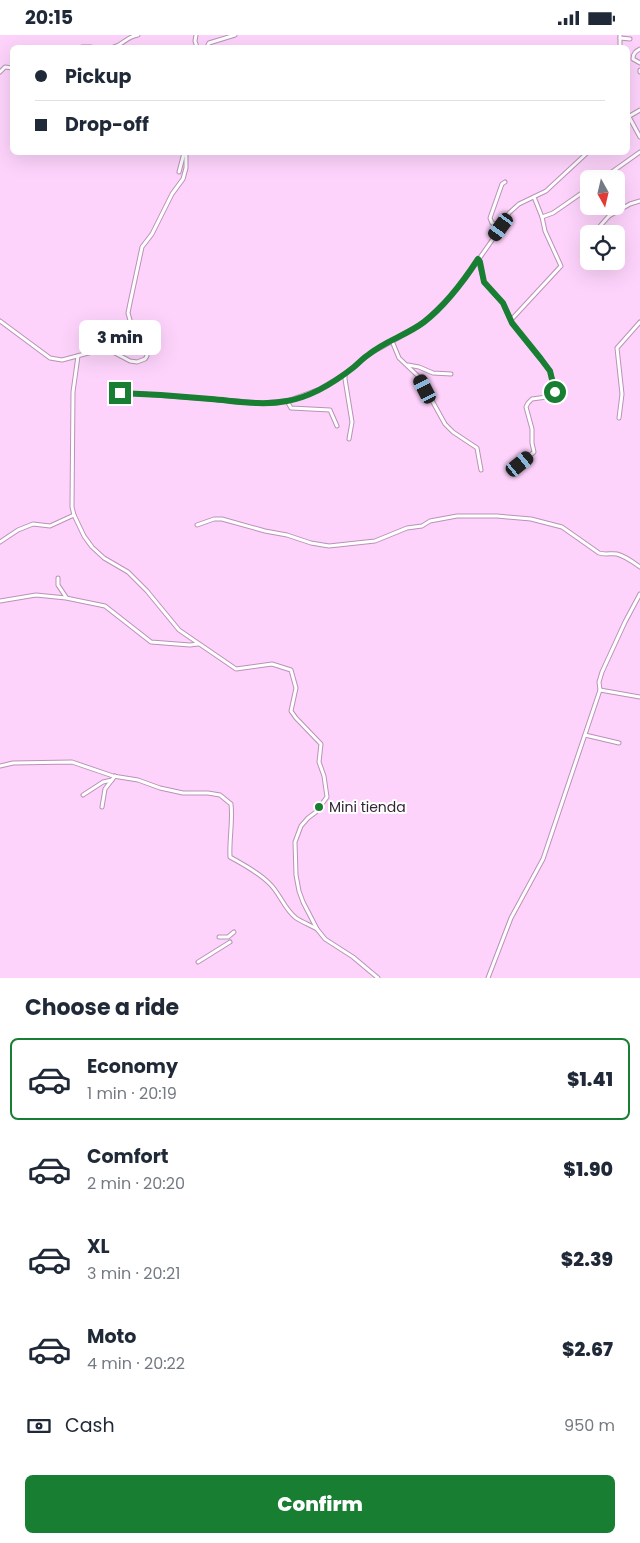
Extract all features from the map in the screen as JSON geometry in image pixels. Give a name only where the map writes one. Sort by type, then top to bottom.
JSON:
[{"type":"street","points":[[121,45],[130,37],[138,35]]},
{"type":"street","points":[[208,45],[209,43],[235,35]]},
{"type":"street","points":[[620,37],[630,39]]},
{"type":"street","points":[[640,49],[633,55],[633,59],[640,63]]},
{"type":"street","points":[[630,120],[640,137]]},
{"type":"street","points":[[615,170],[640,152]]},
{"type":"street","points":[[178,172],[184,155]]},
{"type":"street","points":[[0,321],[50,358],[62,360],[96,351],[113,352],[130,361],[137,362],[145,359],[147,356],[145,350],[137,341],[128,313],[142,247],[152,234],[172,194],[183,179],[186,168],[185,155]]},
{"type":"street","points":[[120,393],[262,403],[287,401],[320,389],[345,374],[369,354],[424,322],[465,279],[509,213],[519,204],[546,191],[585,155]]},
{"type":"street","points":[[502,225],[492,223],[490,218],[502,184],[505,181]]},
{"type":"street","points":[[542,217],[553,213],[580,194]]},
{"type":"street","points":[[510,320],[561,266],[545,231],[534,197]]},
{"type":"street","points":[[601,225],[609,216],[630,204],[640,201]]},
{"type":"street","points":[[478,259],[484,282],[503,303],[510,320],[550,371],[556,393],[554,396],[532,399],[528,403],[526,407],[532,429],[534,453],[520,464]]},
{"type":"street","points":[[619,418],[622,394],[617,348],[640,322]]},
{"type":"street","points":[[392,341],[400,358],[419,377],[445,424],[452,432],[477,448],[481,470]]},
{"type":"street","points":[[78,356],[73,392],[72,507],[84,536],[104,558],[128,572],[147,591],[179,630],[236,669],[272,664],[291,670],[296,688],[291,711],[321,744],[319,762],[324,777],[327,797],[316,812],[301,826],[295,842],[296,875],[299,891],[317,929],[325,939],[353,957],[378,978]]},
{"type":"street","points":[[407,365],[419,367],[433,373],[451,374]]},
{"type":"street","points":[[345,374],[352,422],[349,439]]},
{"type":"street","points":[[287,401],[291,408],[330,410],[338,426]]},
{"type":"street","points":[[0,542],[18,530],[33,524],[50,526],[74,515]]},
{"type":"street","points":[[197,525],[214,519],[222,519],[329,546],[375,541],[408,528],[422,526],[430,521],[461,515],[531,519],[562,527],[599,553],[622,556],[640,567]]},
{"type":"street","points":[[58,578],[58,585],[66,598]]},
{"type":"street","points":[[488,978],[511,918],[543,859],[600,690],[599,682],[602,672],[640,594]]},
{"type":"street","points":[[0,601],[36,595],[66,598],[105,606],[151,642],[198,644]]},
{"type":"street","points":[[600,690],[640,697]]},
{"type":"street","points":[[585,735],[619,743]]},
{"type":"street","points":[[0,766],[13,763],[72,762],[160,788],[183,793],[208,793],[226,798],[231,804],[232,815],[230,857],[255,871],[279,894],[295,917],[317,929]]},
{"type":"street","points":[[102,807],[105,789],[115,776]]},
{"type":"street","points":[[83,795],[103,782],[112,779]]},
{"type":"street","points":[[219,937],[228,937],[234,932]]},
{"type":"street","points":[[198,962],[230,942]]},
{"type":"place","name":"Mini tienda","points":[[319,807]]},
{"type":"route","points":[[120,393],[262,403],[287,401],[301,397],[320,389],[345,374],[369,354],[424,322],[448,299],[465,279],[478,259],[484,282],[503,303],[512,323],[550,371],[555,392]]}]
